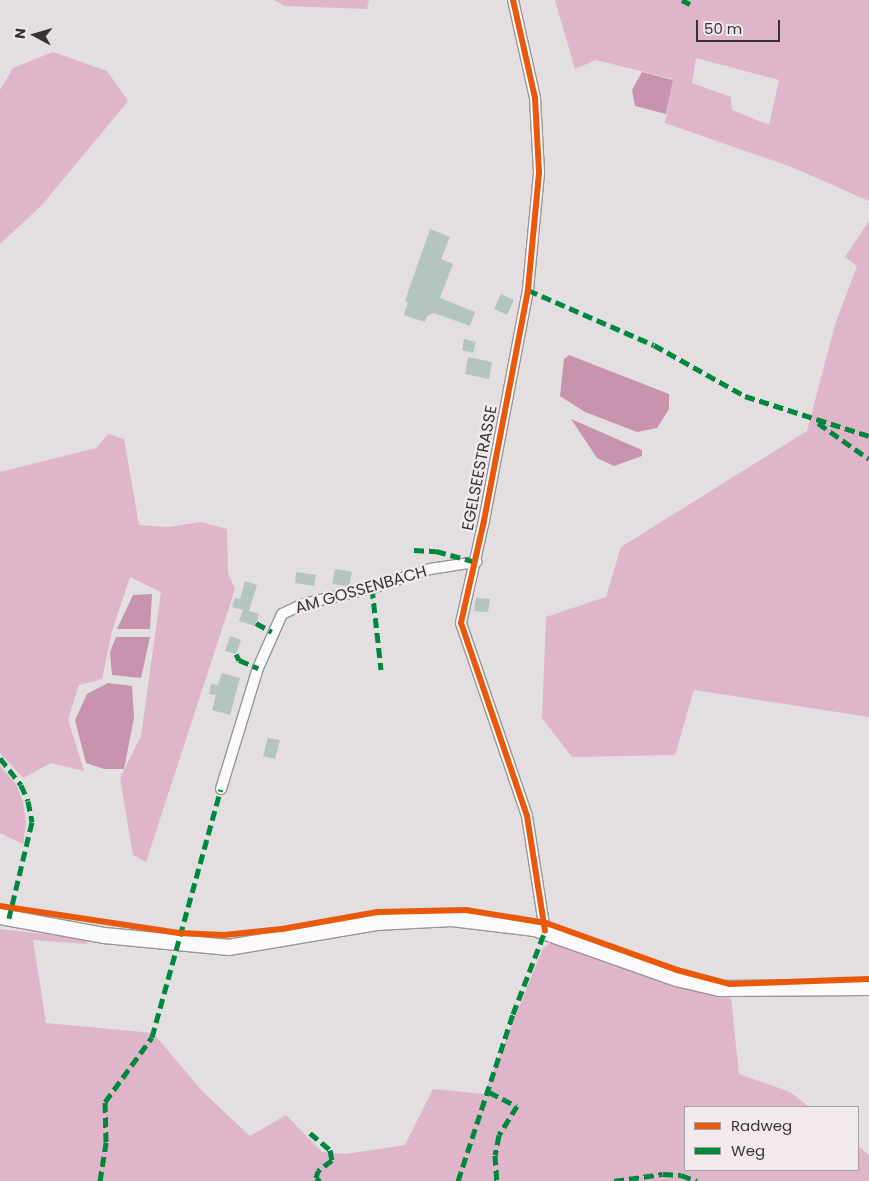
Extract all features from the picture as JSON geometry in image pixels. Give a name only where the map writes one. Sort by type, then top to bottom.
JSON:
[{"type":"street","name":"EGELSEESTRASSE","points":[[513,0],[535,98],[538,173],[528,290],[476,562],[461,623],[465,641],[527,816],[546,931]]},
{"type":"street","name":"AM GOSSENBACH","points":[[221,789],[258,668],[280,616],[302,604],[372,588],[430,569],[476,562]]},
{"type":"street","points":[[0,916],[104,935],[228,947],[376,922],[420,918],[487,921],[546,931],[676,978],[719,988],[869,987]]},
{"type":"shaded area","points":[[274,0],[369,0],[367,9],[285,6]]},
{"type":"shaded area","points":[[555,0],[869,0],[869,201],[794,168],[665,123],[673,79],[596,60],[575,69]],"holes":[[[696,58],[779,80],[769,125],[732,110],[731,97],[692,83]]]},
{"type":"shaded area","points":[[53,52],[107,71],[128,101],[42,205],[0,244],[0,90],[13,68]]},
{"type":"shaded area","points":[[642,72],[673,80],[666,114],[635,106],[632,90]]},
{"type":"shaded area","points":[[869,221],[869,717],[694,690],[675,755],[572,757],[542,718],[546,617],[606,597],[621,547],[807,431],[835,325],[857,266],[845,257]]},
{"type":"shaded area","points":[[569,355],[669,394],[669,409],[657,428],[637,432],[585,412],[560,396],[564,359]]},
{"type":"shaded area","points":[[571,419],[642,450],[642,456],[614,466],[597,458]]},
{"type":"shaded area","points":[[108,434],[124,439],[139,525],[168,527],[201,522],[227,529],[228,573],[235,589],[146,862],[133,855],[120,778],[141,736],[161,592],[130,577],[112,631],[102,679],[79,685],[68,719],[84,771],[51,763],[23,778],[0,753],[0,472],[96,448]]},
{"type":"shaded area","points":[[152,594],[150,629],[117,629],[133,595]]},
{"type":"shaded area","points":[[116,637],[150,637],[141,678],[112,675],[110,652]]},
{"type":"shaded area","points":[[108,683],[132,686],[134,718],[124,769],[104,769],[86,763],[75,720],[87,694]]},
{"type":"shaded area","points":[[0,766],[16,784],[23,802],[26,822],[23,844],[0,833]]},
{"type":"shaded area","points":[[0,929],[88,939],[87,944],[33,940],[46,1023],[153,1033],[203,1092],[250,1136],[286,1115],[322,1152],[346,1154],[405,1145],[433,1089],[484,1094],[543,948],[551,943],[657,980],[731,998],[739,1074],[790,1092],[808,1106],[684,1106],[684,1171],[859,1171],[859,1147],[869,1155],[869,1181],[0,1181]]},
{"type":"building","points":[[430,229],[450,237],[441,259],[453,264],[440,298],[475,312],[470,326],[434,313],[427,316],[425,322],[404,315],[408,302],[405,301]]},
{"type":"building","points":[[501,294],[514,300],[507,315],[494,309]]},
{"type":"building","points":[[464,339],[476,342],[473,353],[462,350]]},
{"type":"building","points":[[468,357],[492,362],[489,379],[465,374]]},
{"type":"building","points":[[335,569],[352,572],[349,586],[332,584]]},
{"type":"building","points":[[296,572],[316,575],[314,586],[295,583]]},
{"type":"building","points":[[245,581],[257,585],[249,611],[259,614],[255,626],[239,621],[243,610],[232,607],[235,598],[240,599]]},
{"type":"building","points":[[476,598],[490,599],[488,612],[474,611]]},
{"type":"building","points":[[230,636],[241,640],[236,654],[225,651]]},
{"type":"building","points":[[222,673],[240,678],[230,715],[212,710],[216,695],[209,694],[211,684],[218,685]]},
{"type":"building","points":[[268,738],[280,740],[275,759],[263,756]]},
{"type":"marked path","points":[[682,0],[690,4]]},
{"type":"marked path","points":[[528,290],[654,345],[745,396],[869,436]]},
{"type":"marked path","points":[[818,423],[869,459]]},
{"type":"marked path","points":[[414,550],[436,551],[476,562]]},
{"type":"marked path","points":[[372,588],[381,670]]},
{"type":"marked path","points":[[256,623],[272,632]]},
{"type":"marked path","points":[[236,654],[239,660],[258,668]]},
{"type":"marked path","points":[[0,758],[21,785],[28,801],[32,822],[9,918]]},
{"type":"marked path","points":[[100,1181],[106,1142],[105,1102],[152,1037],[221,789]]},
{"type":"marked path","points":[[458,1181],[513,1014],[545,931]]},
{"type":"marked path","points":[[489,1092],[517,1106],[499,1135],[495,1155],[497,1181]]},
{"type":"marked path","points":[[310,1133],[330,1150],[332,1160],[318,1171],[316,1178],[320,1181]]},
{"type":"marked path","points":[[614,1181],[663,1174],[681,1175],[697,1181]]},
{"type":"cycle path","points":[[513,0],[535,98],[539,173],[528,290],[483,525],[461,623],[527,816],[545,931]]},
{"type":"cycle path","points":[[0,906],[179,933],[224,935],[282,929],[377,912],[466,910],[546,923],[677,970],[730,984],[869,979]]}]
